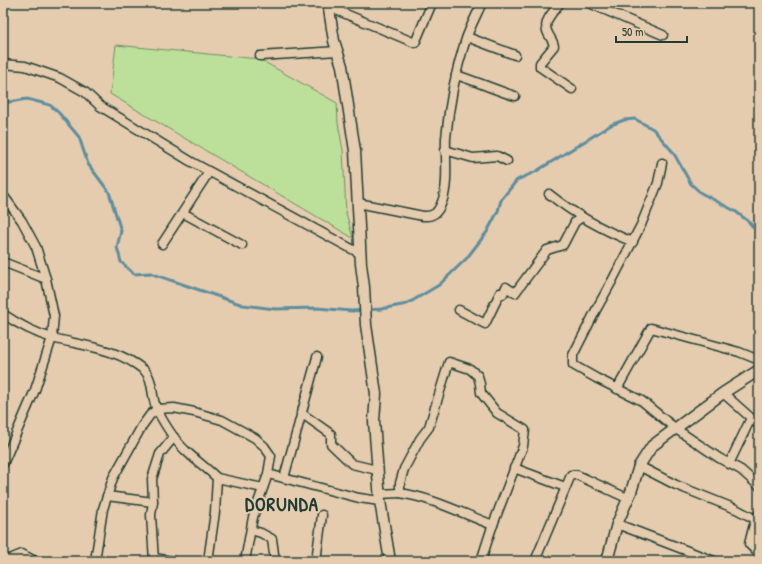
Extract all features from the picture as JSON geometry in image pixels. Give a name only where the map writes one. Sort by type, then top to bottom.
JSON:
[{"type":"street","points":[[328,5],[415,43],[432,3]]},
{"type":"street","points":[[358,203],[430,217],[436,214],[443,201],[446,181],[445,150],[456,76],[467,36],[482,3]]},
{"type":"street","points":[[560,3],[545,25],[554,46],[540,63],[540,66],[572,89]]},
{"type":"street","points":[[589,3],[663,35]]},
{"type":"street","points":[[328,5],[334,41],[342,66],[355,150],[366,325],[376,394],[374,421],[377,470],[390,561]]},
{"type":"street","points":[[467,36],[515,54]]},
{"type":"street","points":[[260,56],[338,51]]},
{"type":"street","points":[[3,64],[25,66],[60,78],[85,92],[100,106],[190,161],[361,254]]},
{"type":"street","points":[[456,76],[481,83],[515,96]]},
{"type":"street","points":[[445,150],[473,158],[497,156],[507,161]]},
{"type":"street","points":[[662,163],[658,182],[641,226],[573,355],[574,365],[642,401],[676,429],[719,458],[741,470],[759,486]]},
{"type":"street","points":[[162,244],[209,172]]},
{"type":"street","points":[[3,194],[30,234],[36,247],[46,279],[54,316],[52,338],[36,390],[3,464]]},
{"type":"street","points":[[549,194],[582,217],[633,242]]},
{"type":"street","points":[[183,213],[242,245]]},
{"type":"street","points":[[458,310],[485,324],[500,293],[503,294],[506,287],[515,293],[547,250],[563,245],[575,222],[582,217]]},
{"type":"street","points":[[3,262],[46,279]]},
{"type":"street","points":[[3,314],[19,324],[52,338],[123,356],[137,365],[146,372],[149,377],[157,409],[174,437],[184,450],[217,478],[263,488]]},
{"type":"street","points":[[617,388],[650,328],[739,352],[759,360]]},
{"type":"street","points":[[284,478],[317,358]]},
{"type":"street","points":[[400,493],[400,483],[404,469],[420,439],[429,427],[450,362],[470,369],[478,376],[481,393],[497,413],[525,430],[522,446],[480,561]]},
{"type":"street","points":[[607,561],[617,524],[629,499],[639,466],[652,446],[660,438],[676,429],[723,393],[759,370]]},
{"type":"street","points":[[723,393],[759,425]]},
{"type":"street","points":[[95,561],[103,509],[114,478],[142,426],[150,415],[157,409],[174,408],[222,420],[245,432],[264,446],[271,456],[268,474],[253,517],[244,561]]},
{"type":"street","points":[[301,413],[331,434],[331,444],[352,464],[377,470]]},
{"type":"street","points":[[729,464],[751,418]]},
{"type":"street","points":[[172,561],[154,559],[151,515],[153,502],[152,479],[155,467],[160,454],[174,437]]},
{"type":"street","points":[[639,466],[676,484],[736,509],[757,516],[749,544],[759,554]]},
{"type":"street","points":[[514,468],[565,487]]},
{"type":"street","points":[[268,474],[359,498],[380,498],[400,493],[412,495],[451,507],[493,525]]},
{"type":"street","points":[[535,561],[571,475],[577,475],[629,499]]},
{"type":"street","points":[[208,561],[215,512],[217,478]]},
{"type":"street","points":[[108,496],[153,502]]},
{"type":"street","points":[[316,561],[322,515]]},
{"type":"street","points":[[617,524],[714,561]]},
{"type":"street","points":[[251,530],[261,532],[272,539],[275,561]]},
{"type":"street","points":[[3,559],[7,560],[21,557],[35,561]]},
{"type":"green space","points":[[116,45],[259,59],[337,103],[338,123],[343,150],[346,213],[353,238],[110,94]]},
{"type":"waterway","points":[[3,103],[27,99],[50,105],[59,113],[79,137],[88,164],[109,192],[121,231],[117,247],[121,262],[134,274],[150,273],[243,305],[275,309],[317,308],[351,311],[381,309],[407,304],[439,285],[466,259],[487,232],[498,211],[501,200],[517,180],[535,172],[611,125],[624,120],[635,119],[653,129],[673,152],[691,184],[701,193],[735,211],[748,221],[759,234]]},
{"type":"district","name":"DORUNDA","points":[[282,504]]}]
